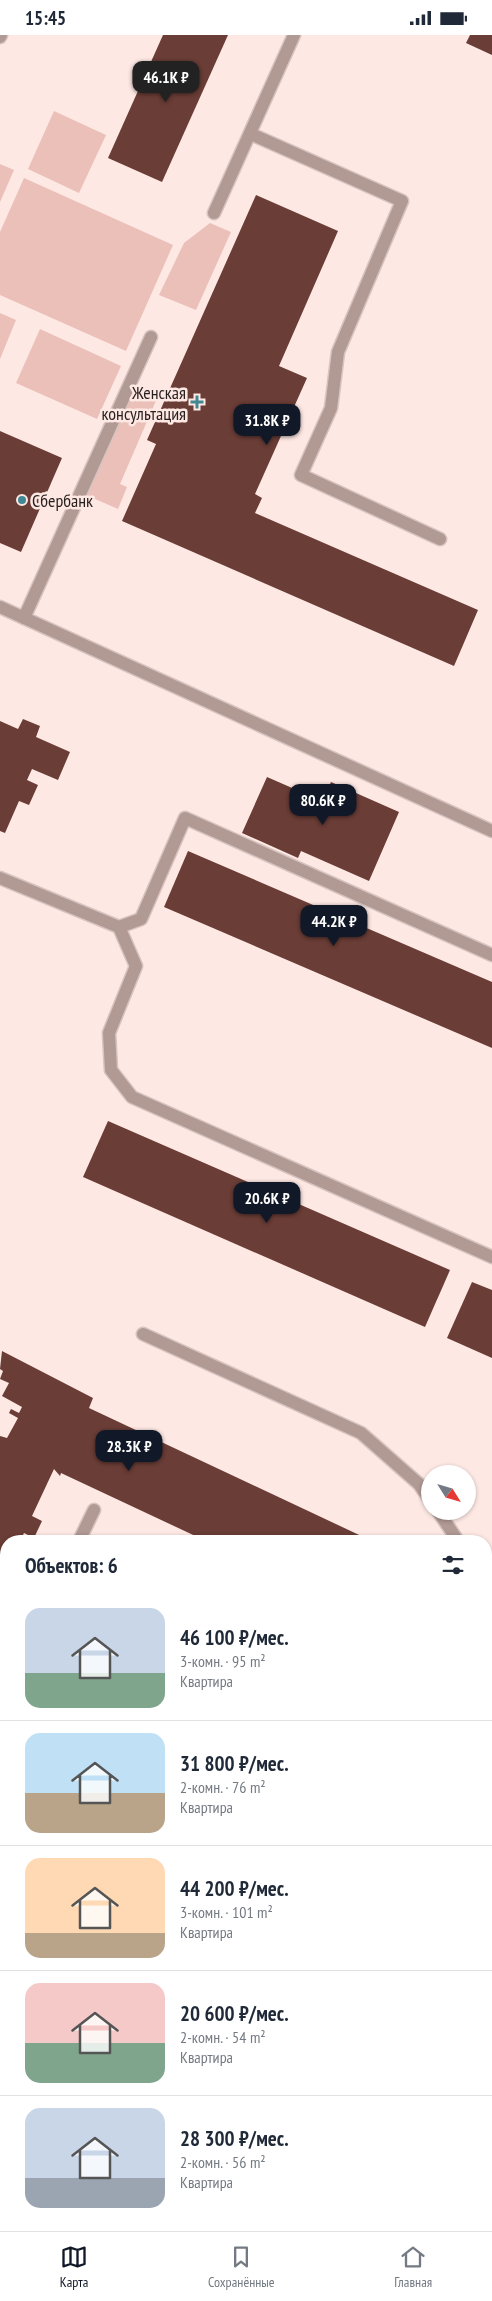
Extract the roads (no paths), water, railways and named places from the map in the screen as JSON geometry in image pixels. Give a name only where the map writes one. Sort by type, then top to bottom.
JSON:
[{"type":"street","points":[[214,213],[294,35]]},
{"type":"street","points":[[250,134],[402,201],[338,352],[330,408],[301,475],[440,539]]},
{"type":"street","points":[[24,618],[151,337]]},
{"type":"street","points":[[0,607],[492,831]]},
{"type":"street","points":[[0,878],[119,927],[141,919],[185,818],[492,955]]},
{"type":"street","points":[[119,927],[136,966],[109,1033],[111,1070],[132,1097],[492,1257]]},
{"type":"street","points":[[143,1333],[361,1433],[421,1488]]},
{"type":"street","points":[[82,1535],[94,1510]]},
{"type":"street","points":[[444,1520],[454,1535]]},
{"type":"place","name":"Женская консультация","points":[[197,402]]},
{"type":"place","name":"Сбербанк","points":[[22,500]]}]
